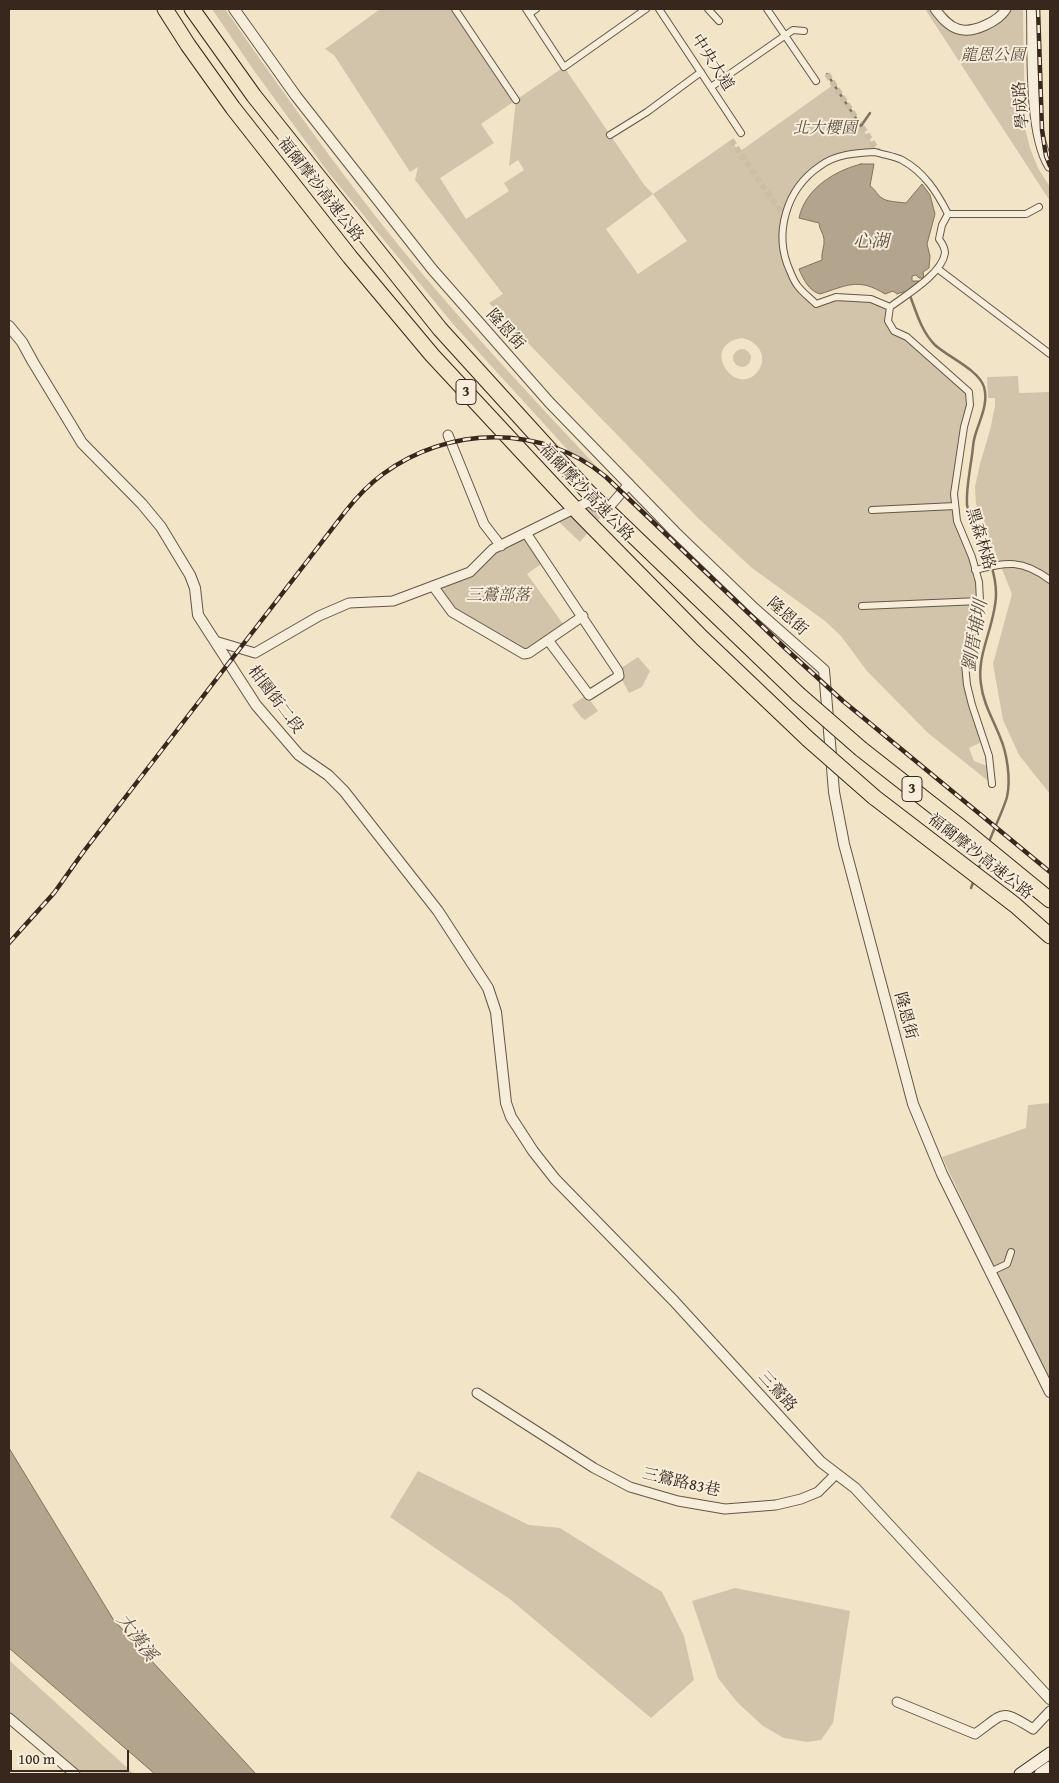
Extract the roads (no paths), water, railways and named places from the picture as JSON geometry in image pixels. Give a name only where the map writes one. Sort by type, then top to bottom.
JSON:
[{"type":"highway","name":"福爾摩沙高速公路","points":[[165,9],[233,108],[375,287],[432,355],[575,509],[702,638],[808,740],[874,797],[1015,905],[1050,936]]},
{"type":"highway","name":"福爾摩沙高速公路","points":[[192,9],[254,96],[440,329],[552,454],[606,510],[798,694],[861,748],[1050,900]]},
{"type":"main road","points":[[1020,1774],[1050,1753]]},
{"type":"main road","points":[[1040,1774],[1050,1767]]},
{"type":"street","name":"隆恩街","points":[[234,9],[296,96],[432,269],[549,402],[675,532],[748,602],[824,670],[834,792],[844,844],[913,1104],[942,1174],[1050,1392]]},
{"type":"street","points":[[455,9],[516,100]]},
{"type":"street","points":[[536,9],[527,11],[564,68],[646,9]]},
{"type":"street","name":"中央大道","points":[[659,9],[741,133]]},
{"type":"street","points":[[708,9],[719,21]]},
{"type":"street","points":[[766,9],[816,81]]},
{"type":"street","points":[[936,9],[943,20],[960,30],[979,28],[994,21],[1006,9]]},
{"type":"street","name":"學成路","points":[[1032,9],[1036,123],[1050,166]]},
{"type":"street","points":[[711,87],[793,30],[804,31]]},
{"type":"street","points":[[610,135],[647,112],[701,72]]},
{"type":"street","points":[[875,152],[901,160],[924,175],[940,197],[948,214],[942,225],[939,239],[945,254],[938,269],[923,283],[890,307],[871,299],[836,298],[816,304],[796,284],[785,258],[782,231],[788,205],[799,184],[820,165],[841,156],[875,152]]},
{"type":"street","points":[[948,214],[1026,214],[1039,207]]},
{"type":"street","points":[[938,269],[1050,354]]},
{"type":"street","name":"黑森林路","points":[[890,307],[888,321],[894,331],[907,337],[969,392],[970,405],[964,427],[954,494],[957,521],[972,557],[979,582],[980,601],[965,664],[972,704],[989,756],[992,784]]},
{"type":"street","name":"柑園街二段","points":[[9,326],[22,342],[63,414],[82,443],[142,504],[161,527],[190,575],[195,588],[198,615],[256,705],[298,755],[328,776],[344,791],[438,911],[476,969],[488,988],[496,1012],[504,1090]]},
{"type":"street","points":[[448,435],[484,524],[501,546]]},
{"type":"street","points":[[215,641],[255,652],[319,616],[349,603],[393,601],[470,572],[493,549],[590,501],[603,514],[629,484]]},
{"type":"street","points":[[872,510],[955,506]]},
{"type":"street","points":[[526,533],[583,616],[618,670],[619,676],[589,695],[548,640]]},
{"type":"street","points":[[975,570],[1013,562],[1026,565],[1050,580]]},
{"type":"street","points":[[433,586],[452,612],[524,654],[529,653],[583,616]]},
{"type":"street","points":[[862,606],[980,601]]},
{"type":"street","name":"三鶯路","points":[[504,1090],[511,1117],[533,1151],[555,1179],[674,1301],[821,1462],[855,1488],[1050,1699]]},
{"type":"street","points":[[990,1272],[1007,1264],[1011,1252]]},
{"type":"street","name":"三鶯路83巷","points":[[477,1394],[594,1468],[630,1487],[678,1501],[725,1509],[776,1505],[801,1499],[818,1492],[836,1474]]},
{"type":"street","points":[[897,1702],[975,1734],[990,1724],[995,1718],[1005,1715],[1016,1718],[1033,1729],[1050,1711]]},
{"type":"street","points":[[9,1718],[75,1774]]},
{"type":"water","name":"心湖","points":[[861,164],[874,164],[870,186],[884,199],[906,203],[922,184],[930,195],[935,214],[927,244],[930,256],[929,268],[923,272],[924,278],[919,278],[916,275],[912,276],[912,281],[919,281],[908,290],[909,293],[897,294],[893,291],[885,294],[859,284],[845,286],[820,294],[810,287],[799,269],[822,260],[824,244],[819,223],[799,218],[807,198],[831,177],[841,171]]},
{"type":"water","points":[[9,1448],[113,1619],[256,1774],[155,1774],[9,1648]]},
{"type":"waterway","points":[[827,74],[861,126],[870,113]]},
{"type":"waterway","name":"劉厝埔圳","points":[[909,293],[926,334],[941,350],[970,369],[981,381],[985,393],[984,406],[974,441],[967,505],[974,527],[989,559],[995,581],[995,605],[980,673],[984,698],[1005,751],[1009,782],[1007,797],[989,842]]},
{"type":"waterway","name":"劉厝埔圳","points":[[978,870],[985,852]]},
{"type":"waterway","name":"劉厝埔圳","points":[[971,888],[974,880]]},
{"type":"tunnel","points":[[827,74],[879,153]]},
{"type":"tunnel","points":[[731,140],[785,218]]},
{"type":"railway","points":[[1038,9],[1042,130],[1046,156],[1050,166]]},
{"type":"railway","points":[[9,943],[54,893],[84,851],[362,492],[383,474],[409,458],[436,447],[465,440],[495,437],[524,440],[553,447],[581,459],[606,477],[843,701],[1050,872]]},
{"type":"park label","name":"龍恩公園","points":[[993,56]]},
{"type":"park label","name":"北大櫻園","points":[[825,129]]},
{"type":"park label","name":"三鶯部落","points":[[498,596]]},
{"type":"water label","name":"大漢溪","points":[[136,1638]]}]
